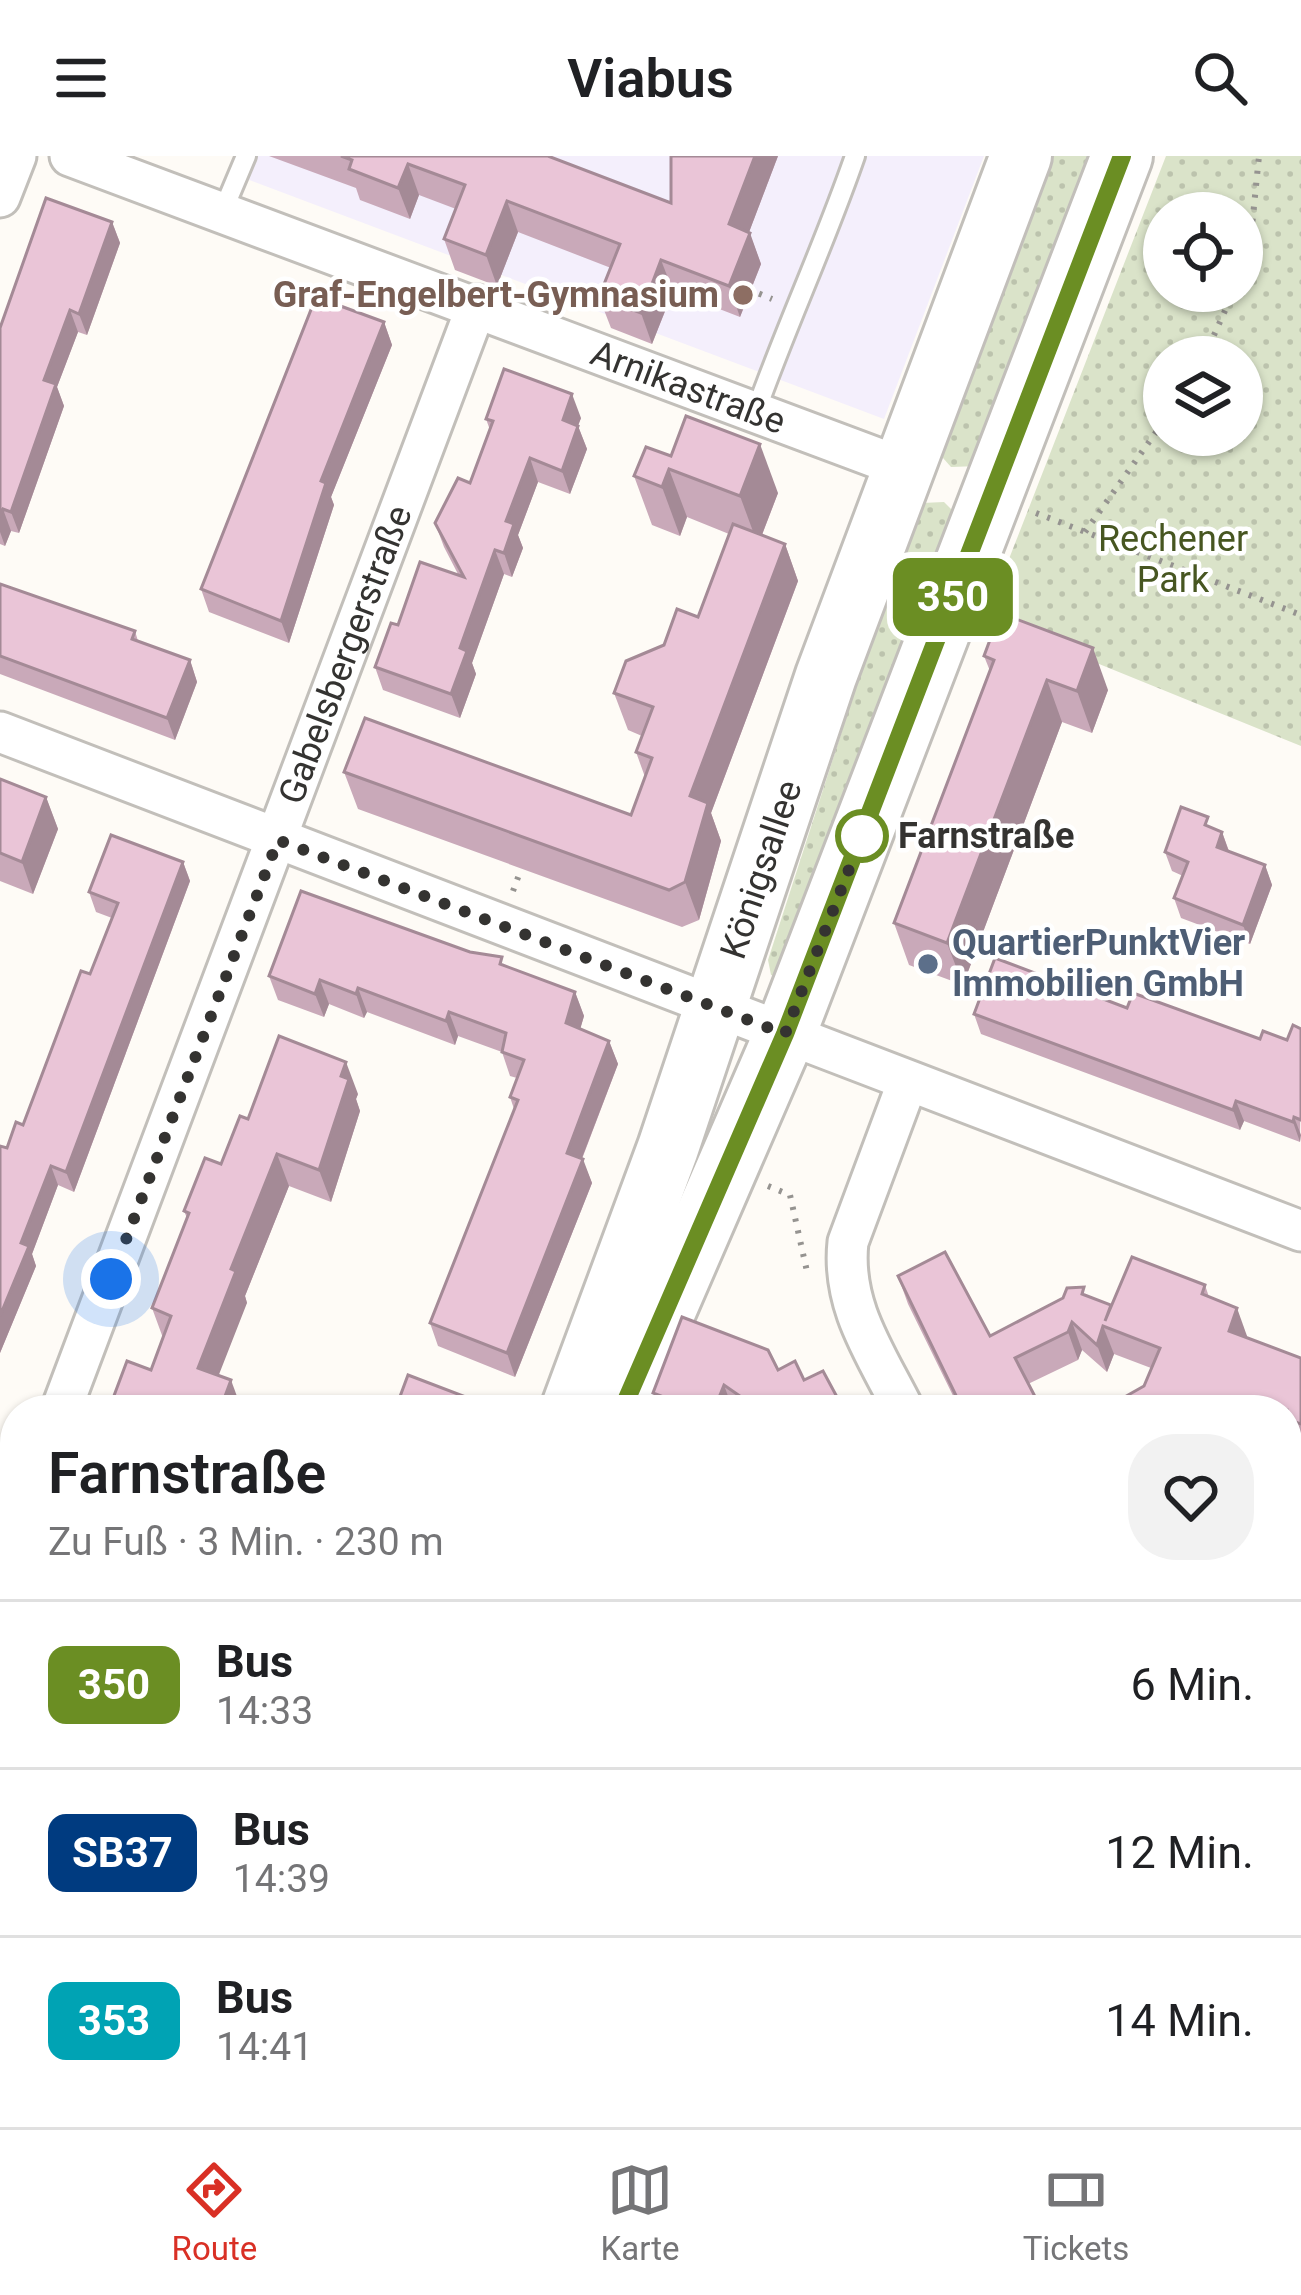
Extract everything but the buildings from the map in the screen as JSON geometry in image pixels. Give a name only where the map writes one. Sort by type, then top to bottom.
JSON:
[{"type":"main road","name":"Königsallee","points":[[576,1395],[902,467],[1022,156]]},
{"type":"main road","points":[[629,1395],[1014,507],[1122,156]]},
{"type":"main road","points":[[902,467],[1014,507]]},
{"type":"street","points":[[0,197],[16,156]]},
{"type":"street","name":"Arnikastraße","points":[[70,156],[902,467]]},
{"type":"street","name":"Gabelsbergerstraße","points":[[67,1395],[477,305]]},
{"type":"street","points":[[0,732],[1301,1232]]},
{"type":"street","points":[[896,1395],[856,1316],[845,1270],[848,1242],[908,1081]]},
{"type":"lane","points":[[222,213],[246,156]]},
{"type":"lane","points":[[756,411],[793,307],[816,270],[855,156]]},
{"type":"path","points":[[1255,192],[1259,156]]},
{"type":"path","points":[[1085,532],[1143,451]]},
{"type":"path","points":[[1014,507],[1301,615]]},
{"type":"path","points":[[516,882],[520,872]]},
{"type":"shaded area","name":"Graf-Engelbert-Gymnasium","points":[[234,156],[984,156],[884,419],[228,172]]},
{"type":"green space","points":[[1043,156],[1101,156],[979,466],[951,467],[935,449]]},
{"type":"green space","name":"Rechener Park","points":[[1166,156],[1301,156],[1301,746],[986,618],[1143,215],[1143,312],[1263,312],[1263,192],[1152,192]]},
{"type":"green space","points":[[944,502],[960,518],[777,977],[771,975],[768,960],[842,731],[852,673],[922,503]]},
{"type":"bus line","name":"350","points":[[628,1395],[785,1034],[1122,156]]},
{"type":"place","name":"Graf-Engelbert-Gymnasium","points":[[743,295]]},
{"type":"place","name":"Farnstraße","points":[[862,836]]},
{"type":"place","name":"QuartierPunktVier Immobilien GmbH","points":[[928,964]]},
{"type":"route","points":[[111,1279],[278,840],[785,1034],[862,836]]}]
